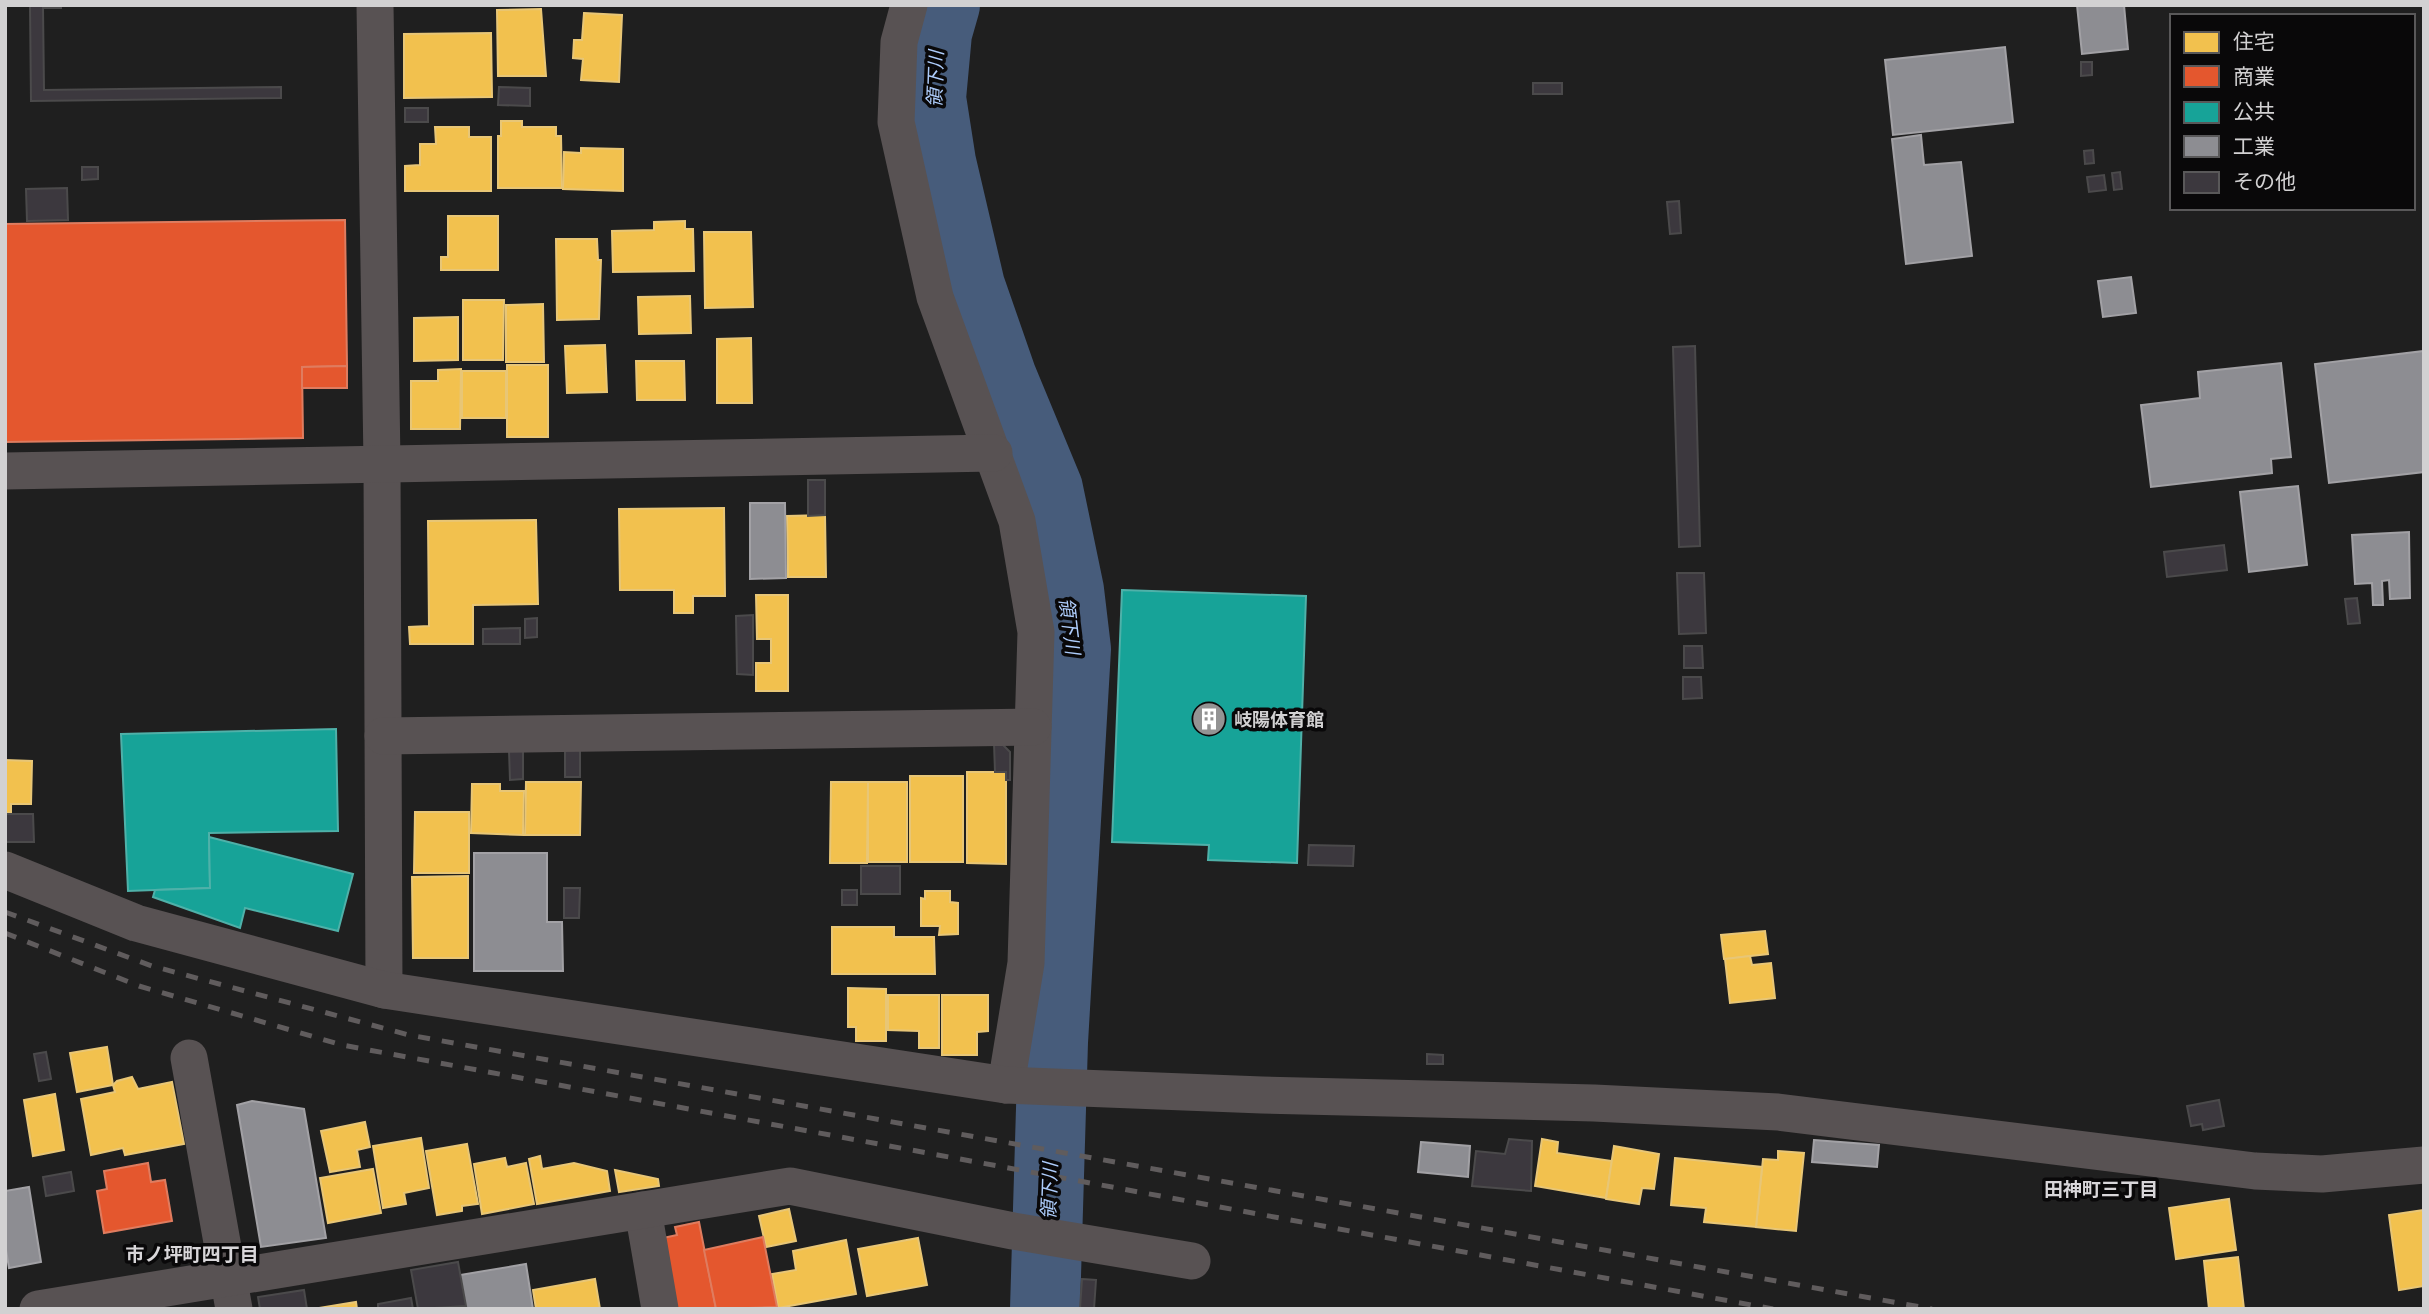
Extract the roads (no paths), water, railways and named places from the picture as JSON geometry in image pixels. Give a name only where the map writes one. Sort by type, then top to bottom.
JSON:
[{"type":"street","points":[[375,5],[382,463],[384,990]]},
{"type":"street","points":[[909,5],[899,42],[896,122],[935,297],[1017,521],[1036,632],[1026,963],[1015,1085]]},
{"type":"street","points":[[5,471],[994,453]]},
{"type":"street","points":[[383,736],[1033,727]]},
{"type":"street","points":[[5,870],[136,923],[384,990],[1015,1085],[1594,1103],[1778,1112],[2255,1171],[2322,1174],[2424,1165]]},
{"type":"street","points":[[189,1058],[232,1293]]},
{"type":"street","points":[[38,1309],[232,1293],[643,1210],[790,1186],[1013,1231],[1192,1261]]},
{"type":"street","points":[[643,1210],[660,1309]]},
{"type":"waterway","name":"領下川","points":[[945,5],[937,33],[931,98],[941,162],[970,286],[1002,378],[1048,489],[1069,590],[1076,649],[1053,1042],[1045,1309]]},
{"type":"railway","points":[[5,912],[152,966],[409,1035],[1932,1309]]},
{"type":"railway","points":[[5,933],[139,986],[342,1045],[1773,1309]]},
{"type":"place","name":"岐陽体育館","points":[[1209,719]]},
{"type":"district","name":"田神町三丁目","points":[[2101,1189]]},
{"type":"district","name":"市ノ坪町四丁目","points":[[192,1254]]}]
